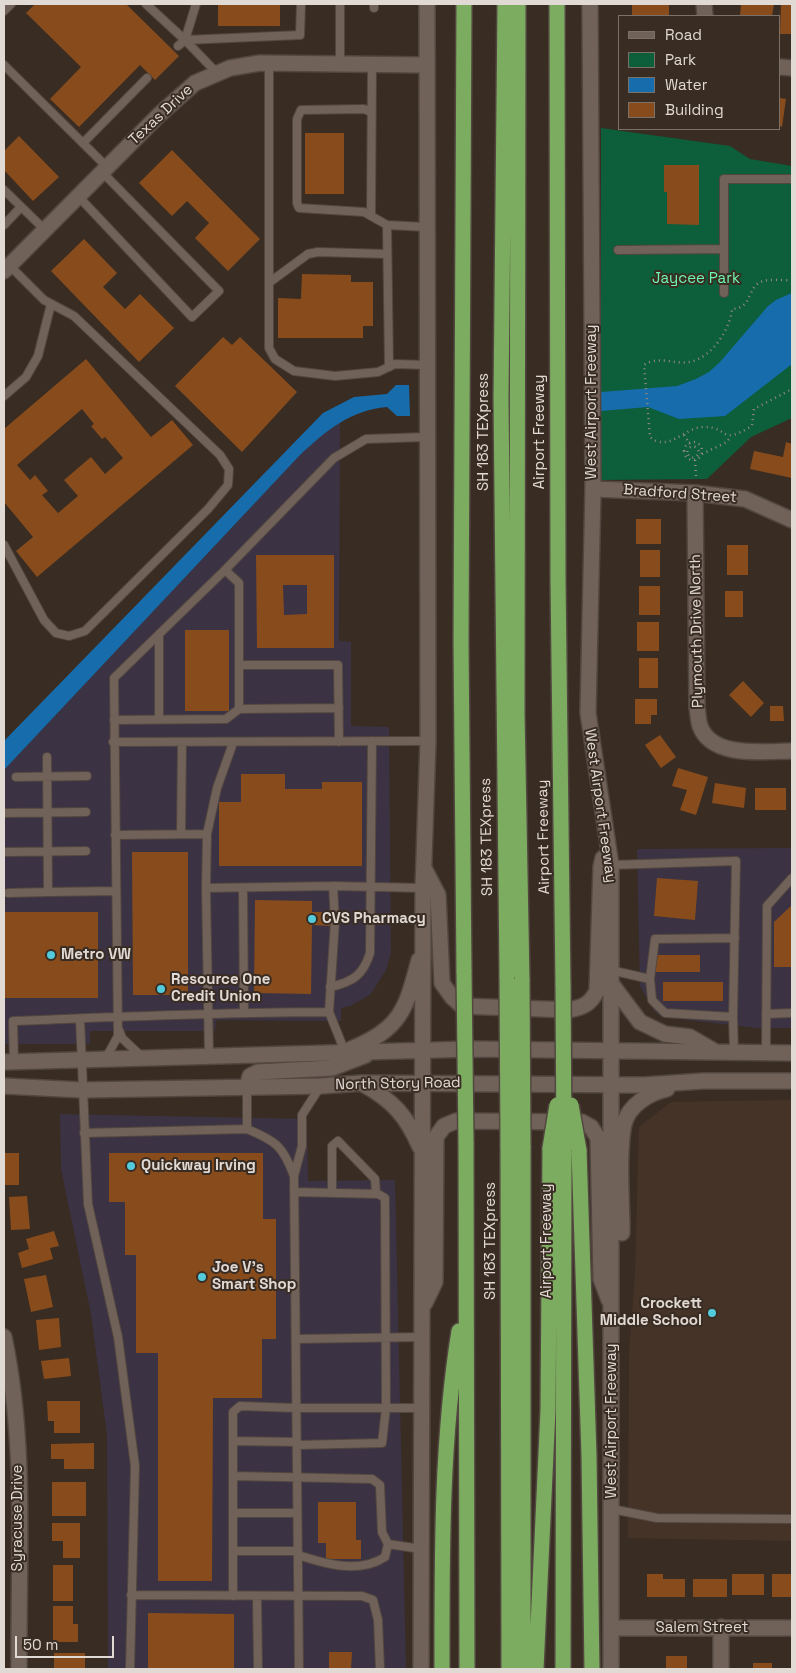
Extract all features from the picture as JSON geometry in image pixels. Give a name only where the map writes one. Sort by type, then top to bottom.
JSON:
[{"type":"highway","points":[[464,4],[461,651],[466,1143],[467,1669]]},
{"type":"highway","name":"SH 183 TEXpress","points":[[504,4],[501,399],[515,978]]},
{"type":"highway","name":"SH 183 TEXpress","points":[[509,1669],[515,1145],[518,4]]},
{"type":"highway","name":"Airport Freeway","points":[[557,4],[558,580],[564,985],[563,1669]]},
{"type":"highway","name":"SH 183 TEXpress","points":[[515,1145],[523,1669]]},
{"type":"highway","points":[[536,1669],[548,1410],[564,1149]]},
{"type":"highway","points":[[564,1149],[589,1466],[592,1669]]},
{"type":"highway","points":[[442,1669],[444,1460],[449,1393],[466,1283]]},
{"type":"main road","points":[[421,1669],[424,869],[428,741],[426,436],[427,4]]},
{"type":"main road","name":"West Airport Freeway","points":[[590,4],[593,489],[588,713],[611,865],[611,1669]]},
{"type":"main road","name":"Texas Drive","points":[[7,268],[44,229],[195,82],[230,68],[269,63],[426,64]]},
{"type":"main road","name":"Bradford Street","points":[[593,489],[695,493],[744,499],[792,520]]},
{"type":"main road","name":"Plymouth Drive North","points":[[695,493],[697,707],[700,728],[714,743],[727,750],[792,751]]},
{"type":"main road","points":[[424,869],[438,895],[442,983],[452,997],[462,1006],[569,1010],[583,1008],[592,1000],[597,991],[601,867],[607,846]]},
{"type":"main road","points":[[345,1052],[368,1042],[390,1028],[407,1004],[424,942]]},
{"type":"main road","points":[[610,976],[640,1022],[665,1034],[690,1037],[716,1052]]},
{"type":"main road","points":[[9,1062],[424,1051],[610,1050],[792,1053]]},
{"type":"main road","points":[[247,1087],[250,1076],[258,1072],[332,1068],[374,1052]]},
{"type":"main road","name":"North Story Road","points":[[4,1086],[82,1090],[321,1086],[362,1083],[611,1085],[792,1080]]},
{"type":"main road","points":[[612,1308],[621,1279],[624,1124],[630,1113],[647,1096],[662,1090],[703,1081]]},
{"type":"main road","points":[[362,1083],[380,1094],[401,1111],[410,1124],[423,1153]]},
{"type":"main road","points":[[422,1309],[435,1282],[436,1137],[444,1126],[456,1121],[582,1122],[591,1127],[598,1138],[601,1279],[612,1308]]},
{"type":"main road","name":"Syracuse Drive","points":[[4,1337],[14,1405],[18,1467],[19,1669]]},
{"type":"main road","points":[[721,1627],[721,1669]]},
{"type":"main road","name":"Salem Street","points":[[611,1628],[792,1628]]},
{"type":"lane","points":[[4,10],[11,4]]},
{"type":"lane","points":[[146,4],[217,73]]},
{"type":"lane","points":[[178,46],[185,40],[196,4]]},
{"type":"lane","points":[[185,40],[300,35],[301,4]]},
{"type":"lane","points":[[340,4],[340,64]]},
{"type":"lane","points":[[269,63],[269,348],[275,359],[294,371],[335,376],[378,372],[395,364],[426,365]]},
{"type":"lane","points":[[371,216],[372,64]]},
{"type":"lane","points":[[4,65],[83,143],[104,170],[219,291],[192,317],[78,196]]},
{"type":"lane","points":[[83,143],[147,78]]},
{"type":"lane","points":[[371,112],[364,109],[301,110],[297,119],[297,203],[299,208],[364,212],[387,225],[426,227]]},
{"type":"lane","points":[[724,293],[724,179],[792,179]]},
{"type":"lane","points":[[4,190],[44,229]]},
{"type":"lane","points":[[4,225],[21,207]]},
{"type":"lane","points":[[387,225],[389,367]]},
{"type":"lane","points":[[618,250],[724,250]]},
{"type":"lane","points":[[270,282],[308,254],[318,252],[387,254]]},
{"type":"lane","points":[[4,545],[44,620],[56,633],[70,636],[85,631],[155,563],[228,485],[229,469],[220,455],[74,316],[44,300],[7,268]]},
{"type":"lane","points":[[4,396],[26,377],[38,356],[51,304]]},
{"type":"lane","points":[[105,1060],[112,1051],[118,1036],[113,742],[114,678],[225,570],[334,458],[366,439],[426,436]]},
{"type":"lane","points":[[225,570],[239,582],[239,709]]},
{"type":"lane","points":[[159,636],[160,720]]},
{"type":"lane","points":[[240,665],[338,665],[339,742]]},
{"type":"lane","points":[[114,720],[226,719],[239,709],[338,708]]},
{"type":"lane","points":[[113,742],[428,741]]},
{"type":"lane","points":[[181,834],[182,742]]},
{"type":"lane","points":[[330,987],[355,980],[367,964],[370,953],[372,742]]},
{"type":"lane","points":[[209,1057],[207,1014],[207,834],[217,788],[233,743]]},
{"type":"lane","points":[[47,757],[48,892]]},
{"type":"lane","points":[[16,777],[87,776]]},
{"type":"lane","points":[[5,813],[86,812]]},
{"type":"lane","points":[[115,835],[207,834]]},
{"type":"lane","points":[[6,852],[86,851]]},
{"type":"lane","points":[[611,865],[736,861],[734,1052]]},
{"type":"lane","points":[[766,1052],[767,906],[792,878]]},
{"type":"lane","points":[[333,886],[335,921],[329,1012],[345,1052]]},
{"type":"lane","points":[[206,888],[372,886],[424,888]]},
{"type":"lane","points":[[243,888],[244,1013]]},
{"type":"lane","points":[[8,893],[116,891]]},
{"type":"lane","points":[[733,1017],[665,1013],[652,1000],[650,979],[655,939],[735,938]]},
{"type":"lane","points":[[610,976],[650,979]]},
{"type":"lane","points":[[9,1062],[13,1021],[329,1012]]},
{"type":"lane","points":[[766,1014],[792,1013]]},
{"type":"lane","points":[[80,1019],[88,1204],[118,1337],[135,1466],[130,1669]]},
{"type":"lane","points":[[118,1027],[122,1038],[144,1058]]},
{"type":"lane","points":[[299,1669],[294,1176],[302,1146],[302,1115],[321,1086]]},
{"type":"lane","points":[[247,1087],[247,1129]]},
{"type":"lane","points":[[84,1133],[247,1129],[272,1139],[288,1158],[294,1176]]},
{"type":"lane","points":[[332,1192],[332,1146],[338,1141],[375,1179],[376,1194]]},
{"type":"lane","points":[[233,1441],[297,1444],[382,1443],[386,1408],[385,1198],[376,1194],[294,1192]]},
{"type":"lane","points":[[296,1339],[386,1336],[422,1337]]},
{"type":"lane","points":[[233,1596],[233,1412],[240,1406],[422,1408]]},
{"type":"lane","points":[[233,1476],[372,1479],[380,1485],[382,1532],[388,1544],[386,1557],[373,1565],[328,1564],[298,1553],[233,1551]]},
{"type":"lane","points":[[612,1509],[657,1518],[792,1519]]},
{"type":"lane","points":[[233,1514],[298,1513]]},
{"type":"lane","points":[[388,1544],[421,1549]]},
{"type":"lane","points":[[131,1595],[362,1596],[373,1600],[378,1620],[380,1669]]},
{"type":"lane","points":[[257,1597],[258,1669]]},
{"type":"path","points":[[731,436],[705,427],[696,429],[667,443],[654,440],[650,436],[648,423],[644,365],[649,361],[690,362],[705,356],[726,330],[732,309],[740,309],[747,304],[756,285],[764,281],[792,280]]},
{"type":"path","points":[[695,459],[727,442],[731,436],[752,426],[754,409],[792,390]]},
{"type":"path","points":[[684,435],[690,445],[698,450],[695,459],[696,476]]},
{"type":"path","points":[[690,445],[698,444],[702,448],[702,454]]},
{"type":"path","points":[[690,445],[689,456],[695,459]]},
{"type":"shaded area","points":[[340,422],[339,641],[351,642],[351,726],[389,727],[391,953],[386,970],[370,995],[350,1006],[341,1008],[341,1021],[216,1020],[215,1031],[90,1031],[90,1044],[4,1044],[4,770],[300,455],[326,431]]},
{"type":"shaded area","points":[[792,848],[792,1028],[757,1028],[662,1017],[654,1011],[640,986],[637,849]]},
{"type":"shaded area","name":"Crockett Middle School","points":[[792,1100],[792,1541],[628,1538],[629,1353],[635,1274],[639,1127],[671,1102]]},
{"type":"shaded area","points":[[60,1114],[307,1119],[308,1181],[395,1180],[406,1669],[108,1669],[107,1435],[91,1314],[61,1169]]},
{"type":"green space","name":"Jaycee Park","points":[[601,128],[730,146],[750,159],[792,166],[792,418],[751,437],[707,479],[601,480]]},
{"type":"water","points":[[792,293],[792,364],[725,416],[679,419],[648,407],[601,411],[601,392],[677,386],[709,372],[720,362],[768,306]]},
{"type":"water","points":[[396,385],[409,385],[410,416],[397,416],[387,407],[361,412],[339,423],[310,446],[4,770],[4,741],[323,413],[354,397],[387,394]]},
{"type":"building","points":[[35,4],[126,4],[179,56],[155,80],[140,65],[79,127],[50,99],[81,67],[26,13]]},
{"type":"building","points":[[218,4],[280,4],[280,26],[218,26]]},
{"type":"building","points":[[632,4],[669,4],[669,15],[632,15]]},
{"type":"building","points":[[741,4],[774,4],[772,15],[740,15]]},
{"type":"building","points":[[781,4],[792,4],[792,34],[781,34]]},
{"type":"building","points":[[781,98],[786,99],[781,126]]},
{"type":"building","points":[[305,133],[344,133],[344,194],[305,194]]},
{"type":"building","points":[[19,136],[59,177],[33,201],[4,170],[4,151]]},
{"type":"building","points":[[172,150],[260,239],[228,271],[195,238],[209,223],[187,201],[172,216],[139,183]]},
{"type":"building","points":[[664,165],[699,165],[699,225],[667,224],[667,192],[664,192]]},
{"type":"building","points":[[84,239],[117,273],[103,287],[125,309],[140,294],[174,328],[139,362],[51,271]]},
{"type":"building","points":[[302,274],[351,275],[351,282],[373,282],[373,326],[363,326],[363,338],[278,338],[278,298],[301,299]]},
{"type":"building","points":[[223,337],[232,345],[240,337],[297,392],[242,452],[175,386]]},
{"type":"building","points":[[86,359],[151,437],[172,420],[193,445],[37,577],[16,551],[33,537],[4,502],[4,429]],"holes":[[[82,409],[94,424],[91,426],[102,439],[105,437],[123,458],[105,474],[91,457],[64,480],[78,496],[58,513],[42,495],[48,491],[35,475],[30,480],[17,465]]]},
{"type":"building","points":[[786,442],[792,444],[792,478],[750,469],[754,451],[783,457]]},
{"type":"building","points":[[636,519],[661,519],[661,544],[636,544]]},
{"type":"building","points":[[727,545],[748,545],[748,575],[727,575]]},
{"type":"building","points":[[640,550],[660,550],[660,577],[640,577]]},
{"type":"building","points":[[256,555],[334,555],[334,648],[257,648]],"holes":[[[283,585],[307,585],[307,614],[284,615]]]},
{"type":"building","points":[[639,586],[660,586],[660,615],[639,615]]},
{"type":"building","points":[[725,591],[743,591],[743,617],[725,617]]},
{"type":"building","points":[[637,622],[659,622],[659,651],[637,651]]},
{"type":"building","points":[[185,630],[229,630],[229,711],[185,711]]},
{"type":"building","points":[[639,658],[658,658],[658,688],[639,688]]},
{"type":"building","points":[[743,681],[764,703],[751,717],[729,695]]},
{"type":"building","points":[[635,699],[657,699],[657,715],[651,715],[651,724],[635,724]]},
{"type":"building","points":[[770,706],[783,706],[784,721],[770,721]]},
{"type":"building","points":[[660,735],[676,757],[661,768],[645,745]]},
{"type":"building","points":[[678,768],[708,777],[696,815],[680,810],[687,790],[672,786]]},
{"type":"building","points":[[241,774],[285,774],[285,789],[322,789],[322,782],[362,782],[362,866],[219,866],[219,802],[241,802]]},
{"type":"building","points":[[715,783],[746,788],[744,808],[712,803]]},
{"type":"building","points":[[755,788],[786,788],[786,810],[755,810]]},
{"type":"building","points":[[132,852],[188,852],[188,995],[133,995]]},
{"type":"building","points":[[657,878],[698,881],[695,920],[654,916]]},
{"type":"building","name":"CVS Pharmacy","points":[[255,900],[312,901],[312,912],[331,912],[331,926],[312,925],[311,994],[254,993]]},
{"type":"building","points":[[792,905],[792,967],[774,967],[774,922]]},
{"type":"building","name":"Metro VW","points":[[4,912],[98,912],[98,998],[4,998]]},
{"type":"building","points":[[656,955],[700,955],[700,972],[656,972]]},
{"type":"building","points":[[663,982],[723,982],[723,1001],[663,1001]]},
{"type":"building","points":[[5,1153],[19,1153],[19,1185],[5,1185]]},
{"type":"building","points":[[109,1153],[263,1153],[263,1219],[276,1219],[276,1339],[262,1339],[262,1398],[213,1398],[212,1581],[158,1581],[158,1353],[136,1353],[136,1255],[125,1255],[125,1202],[109,1202]]},
{"type":"building","points":[[27,1196],[30,1229],[11,1230],[9,1197]]},
{"type":"building","points":[[54,1231],[59,1246],[50,1248],[53,1259],[22,1268],[18,1253],[29,1249],[26,1239]]},
{"type":"building","points":[[46,1275],[53,1307],[31,1312],[24,1279]]},
{"type":"building","points":[[59,1318],[61,1347],[39,1350],[36,1320]]},
{"type":"building","points":[[69,1358],[71,1376],[44,1379],[41,1361]]},
{"type":"building","points":[[47,1401],[80,1401],[80,1433],[54,1433],[54,1421],[48,1421]]},
{"type":"building","points":[[94,1443],[94,1469],[64,1469],[64,1459],[51,1459],[51,1444]]},
{"type":"building","points":[[52,1482],[86,1482],[86,1516],[52,1516]]},
{"type":"building","points":[[318,1502],[356,1502],[356,1540],[361,1540],[361,1559],[326,1559],[326,1543],[318,1543]]},
{"type":"building","points":[[52,1523],[80,1523],[80,1558],[63,1558],[63,1541],[52,1541]]},
{"type":"building","points":[[53,1565],[73,1565],[73,1601],[53,1601]]},
{"type":"building","points":[[647,1574],[663,1574],[663,1579],[685,1579],[685,1597],[647,1597]]},
{"type":"building","points":[[732,1574],[764,1574],[764,1595],[732,1595]]},
{"type":"building","points":[[772,1574],[792,1574],[792,1597],[772,1597]]},
{"type":"building","points":[[693,1579],[727,1579],[727,1597],[693,1597]]},
{"type":"building","points":[[53,1606],[73,1606],[73,1624],[78,1624],[78,1642],[53,1642]]},
{"type":"building","points":[[148,1613],[234,1614],[234,1669],[148,1669]]},
{"type":"building","points":[[329,1652],[352,1652],[351,1669],[329,1669]]},
{"type":"building","points":[[54,1653],[85,1653],[85,1669],[54,1668]]},
{"type":"building","points":[[666,1656],[687,1656],[687,1669],[666,1669]]},
{"type":"building","points":[[753,1663],[772,1663],[772,1669],[753,1669]]},
{"type":"place","name":"CVS Pharmacy","points":[[312,919]]},
{"type":"place","name":"Metro VW","points":[[51,955]]},
{"type":"place","name":"Resource One Credit Union","points":[[161,989]]},
{"type":"place","name":"Quickway Irving","points":[[131,1166]]},
{"type":"place","name":"Joe V's Smart Shop","points":[[202,1277]]},
{"type":"place","name":"Crockett Middle School","points":[[712,1313]]}]
